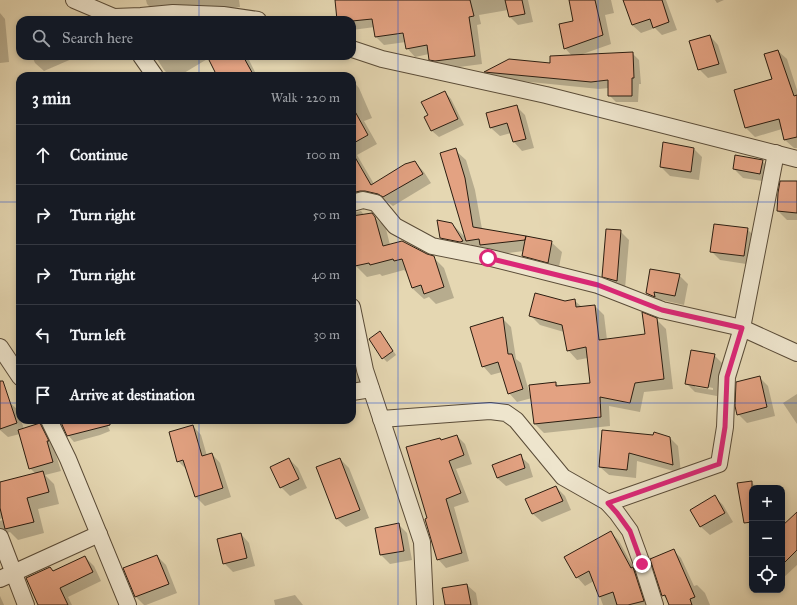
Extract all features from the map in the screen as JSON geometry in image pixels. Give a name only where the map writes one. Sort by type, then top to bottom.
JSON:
[{"type":"street","points":[[74,0],[110,16]]},
{"type":"street","points":[[141,16],[173,14],[230,16]]},
{"type":"street","points":[[356,50],[382,59],[546,95],[797,159]]},
{"type":"street","points":[[144,60],[152,72]]},
{"type":"street","points":[[608,503],[719,464],[725,427],[727,377],[742,328],[776,154]]},
{"type":"street","points":[[356,201],[363,200],[376,203],[395,226],[432,246],[598,285],[662,310],[742,328],[797,354]]},
{"type":"street","points":[[356,326],[365,370],[422,542],[426,605]]},
{"type":"street","points":[[0,347],[16,371]]},
{"type":"street","points":[[356,391],[371,389]]},
{"type":"street","points":[[381,419],[490,411],[506,413],[516,420],[563,477],[608,503],[617,513],[630,531],[655,605]]},
{"type":"street","points":[[51,424],[68,459],[128,605]]},
{"type":"street","points":[[7,576],[99,534]]},
{"type":"street","points":[[0,537],[7,576],[26,605]]},
{"type":"building","points":[[335,0],[470,0],[474,16],[469,17],[475,56],[435,61],[429,60],[427,45],[406,49],[403,33],[375,37],[372,19],[356,21],[356,16],[337,16]]},
{"type":"building","points":[[505,0],[522,0],[525,14],[509,17]]},
{"type":"building","points":[[569,0],[595,0],[603,35],[564,49],[559,24],[573,21]]},
{"type":"building","points":[[623,0],[662,0],[669,22],[653,28],[650,19],[632,25]]},
{"type":"building","points":[[710,35],[719,64],[698,70],[689,41]]},
{"type":"building","points":[[778,50],[794,96],[797,95],[797,137],[784,140],[779,119],[745,128],[734,90],[772,79],[764,54]]},
{"type":"building","points":[[633,52],[634,78],[632,78],[632,96],[608,96],[608,80],[591,82],[484,72],[509,59],[550,63],[550,56]]},
{"type":"building","points":[[209,60],[245,60],[252,72],[215,72]]},
{"type":"building","points":[[445,91],[458,119],[431,131],[424,117],[428,115],[421,102]]},
{"type":"building","points":[[517,105],[526,139],[513,142],[507,123],[490,128],[486,113]]},
{"type":"building","points":[[356,113],[368,135],[356,142]]},
{"type":"building","points":[[663,142],[694,148],[691,172],[660,167]]},
{"type":"building","points":[[456,148],[465,178],[473,227],[552,241],[548,263],[522,256],[525,240],[480,245],[479,239],[466,241],[440,153]]},
{"type":"building","points":[[735,155],[763,160],[760,174],[733,169]]},
{"type":"building","points":[[356,159],[371,185],[405,164],[415,161],[423,174],[383,197],[378,194],[360,191],[356,192]]},
{"type":"building","points":[[780,181],[797,181],[797,213],[777,211]]},
{"type":"building","points":[[372,213],[375,217],[383,246],[402,241],[434,256],[444,287],[424,294],[421,285],[412,288],[402,259],[394,261],[393,259],[370,265],[369,263],[356,266],[356,215]]},
{"type":"building","points":[[437,220],[452,223],[463,241],[460,242],[440,238]]},
{"type":"building","points":[[714,224],[748,228],[744,256],[710,252]]},
{"type":"building","points":[[606,229],[621,230],[617,281],[602,277]]},
{"type":"building","points":[[650,269],[680,274],[675,296],[654,292],[655,297],[646,293]]},
{"type":"building","points":[[535,293],[565,301],[575,299],[576,307],[595,305],[599,340],[645,334],[642,312],[657,318],[664,379],[635,383],[630,403],[600,397],[601,417],[534,424],[529,385],[556,382],[556,386],[590,383],[586,347],[567,351],[562,325],[529,316]]},
{"type":"building","points":[[503,317],[508,354],[512,354],[523,389],[508,394],[498,362],[482,367],[470,327]]},
{"type":"building","points":[[380,331],[393,351],[382,359],[369,339]]},
{"type":"building","points":[[691,350],[715,354],[708,388],[685,384]]},
{"type":"building","points":[[760,376],[767,407],[737,415],[735,406],[736,382]]},
{"type":"building","points":[[0,381],[3,381],[16,423],[0,429]]},
{"type":"building","points":[[40,424],[49,441],[47,441],[53,462],[29,469],[18,430]]},
{"type":"building","points":[[62,424],[110,424],[110,425],[67,436]]},
{"type":"building","points":[[193,425],[202,456],[212,453],[223,488],[195,497],[183,460],[177,462],[169,432]]},
{"type":"building","points":[[602,430],[653,435],[654,432],[670,437],[673,465],[629,453],[627,470],[599,467]]},
{"type":"building","points":[[457,435],[464,455],[449,461],[461,493],[446,499],[462,553],[437,560],[425,519],[427,518],[406,447],[440,438],[441,440]]},
{"type":"building","points":[[521,454],[525,468],[497,478],[492,465]]},
{"type":"building","points":[[289,458],[299,479],[280,488],[270,467]]},
{"type":"building","points":[[340,458],[360,510],[336,519],[316,467]]},
{"type":"building","points":[[43,471],[49,492],[27,498],[34,522],[5,529],[0,508],[0,482]]},
{"type":"building","points":[[752,481],[752,485],[749,485],[749,522],[744,523],[737,483]]},
{"type":"building","points":[[556,486],[563,501],[532,514],[525,499]]},
{"type":"building","points":[[715,495],[725,513],[700,527],[690,510]]},
{"type":"building","points":[[797,512],[797,550],[785,562],[785,557],[785,523]]},
{"type":"building","points":[[399,523],[404,551],[380,555],[375,528]]},
{"type":"building","points":[[611,531],[631,568],[633,567],[644,601],[628,605],[617,605],[613,592],[599,597],[589,571],[576,578],[564,557]]},
{"type":"building","points":[[241,533],[247,558],[223,564],[217,539]]},
{"type":"building","points":[[674,549],[695,597],[690,599],[692,605],[669,605],[665,595],[662,596],[650,559]]},
{"type":"building","points":[[157,555],[169,584],[135,597],[123,568]]},
{"type":"building","points":[[85,556],[93,572],[60,588],[68,605],[38,605],[26,578],[50,567],[53,571]]},
{"type":"building","points":[[467,584],[471,605],[445,605],[442,588]]},
{"type":"route","points":[[488,258],[598,285],[662,310],[742,328],[727,377],[725,427],[719,464],[608,503],[630,531],[642,564]]}]
